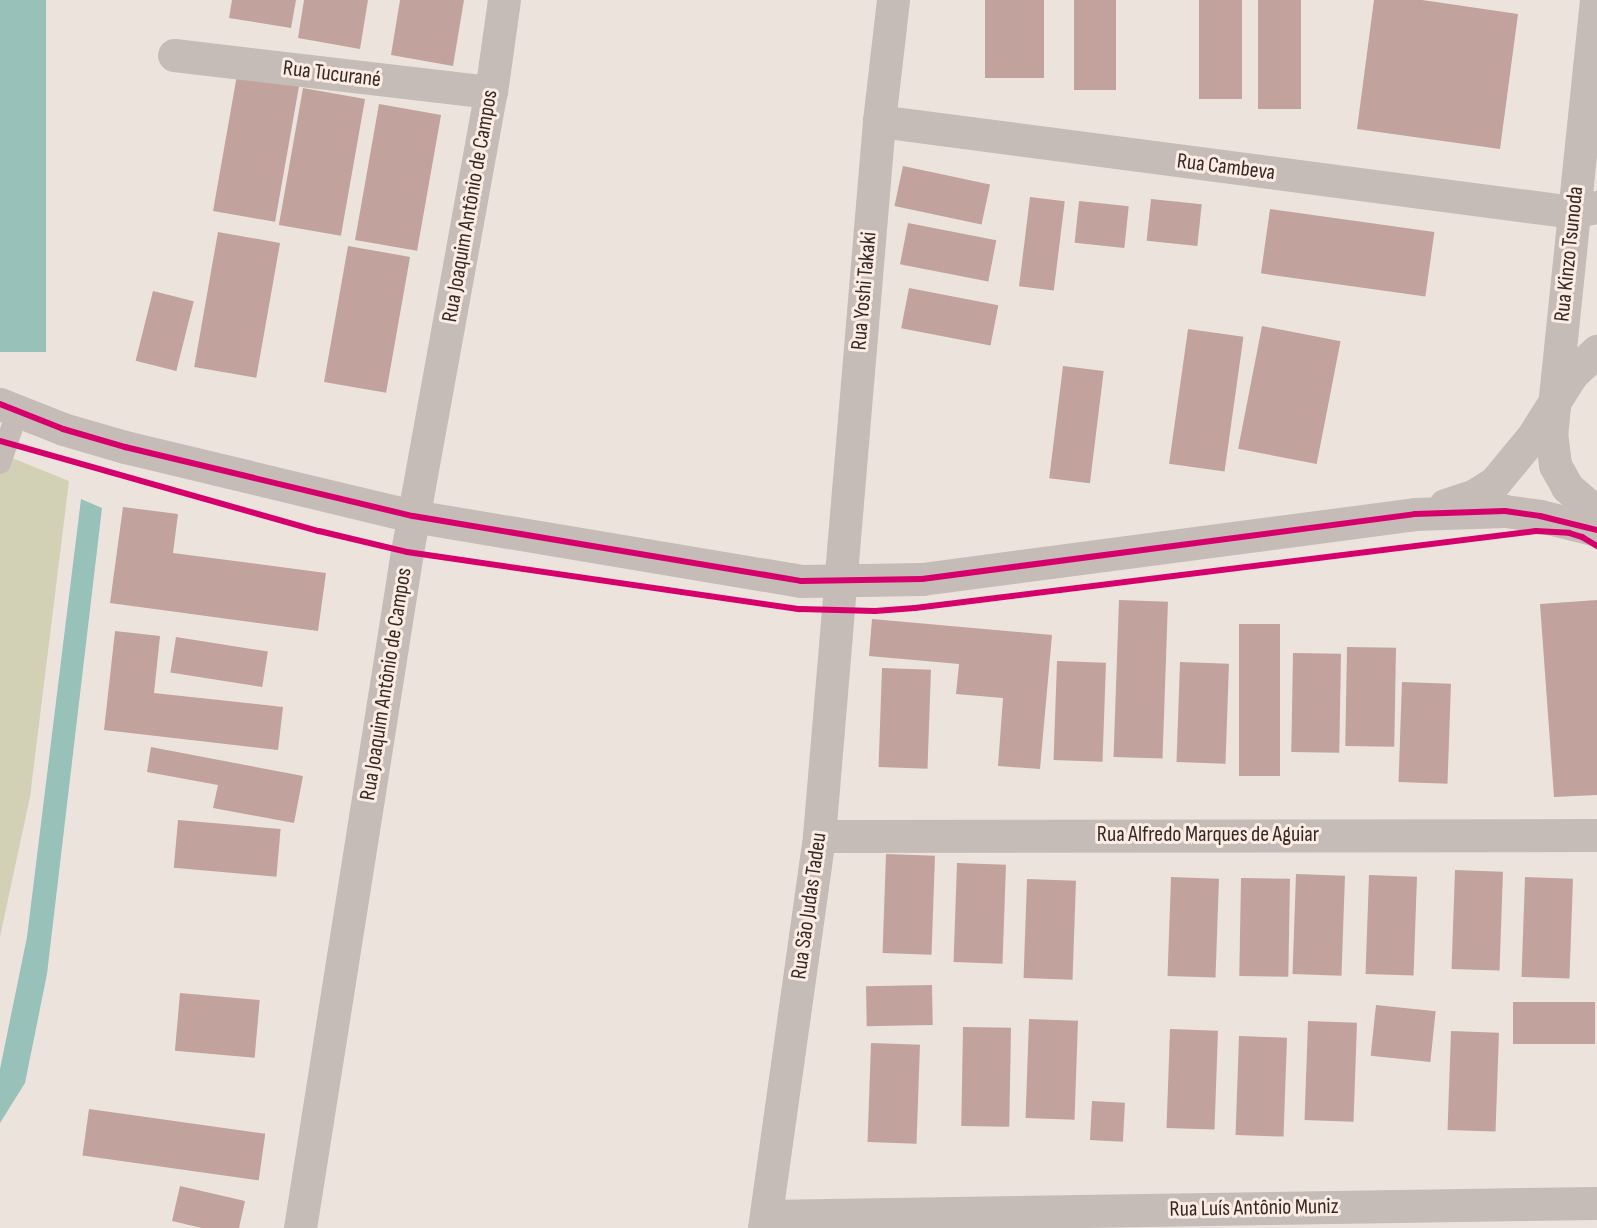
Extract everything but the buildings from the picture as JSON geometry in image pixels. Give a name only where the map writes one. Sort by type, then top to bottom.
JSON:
[{"type":"street","name":"Rua Joaquim Antônio de Campos","points":[[300,1228],[413,516],[491,92],[504,0]]},
{"type":"street","name":"Rua Yoshi Takaki","points":[[839,582],[879,121],[893,0]]},
{"type":"street","name":"Rua Kinzo Tsunoda","points":[[1596,0],[1585,210],[1553,401],[1551,432],[1555,465],[1567,488],[1597,513]]},
{"type":"street","name":"Rua Tucurané","points":[[174,55],[491,92]]},
{"type":"street","name":"Rua Cambeva","points":[[879,121],[1585,210]]},
{"type":"street","points":[[1415,514],[1473,496],[1495,482],[1533,436],[1572,374],[1597,351]]},
{"type":"street","points":[[9,408],[125,447],[413,516],[762,576],[839,582],[933,578],[1415,514],[1505,511],[1540,516],[1597,530]]},
{"type":"street","name":"Rua São Judas Tadeu","points":[[765,1222],[819,836],[839,582]]},
{"type":"street","name":"Rua Alfredo Marques de Aguiar","points":[[819,836],[1597,835]]},
{"type":"street","name":"Rua Luís Antônio Muniz","points":[[765,1222],[1597,1203]]},
{"type":"lane","points":[[2,450],[9,408]]},
{"type":"green space","points":[[0,453],[69,481],[30,797],[0,937]]},
{"type":"water","points":[[0,0],[46,0],[46,352],[0,352]]},
{"type":"water","points":[[81,499],[102,508],[47,974],[25,1083],[0,1123],[0,1069],[27,937]]},
{"type":"cycle path","points":[[0,404],[63,429],[125,447],[413,516],[801,581],[922,579],[1415,514],[1505,511],[1540,516],[1597,530]]},
{"type":"cycle path","points":[[0,441],[319,531],[407,552],[800,609],[875,611],[915,608],[1536,531],[1569,533],[1582,537],[1597,546]]}]
